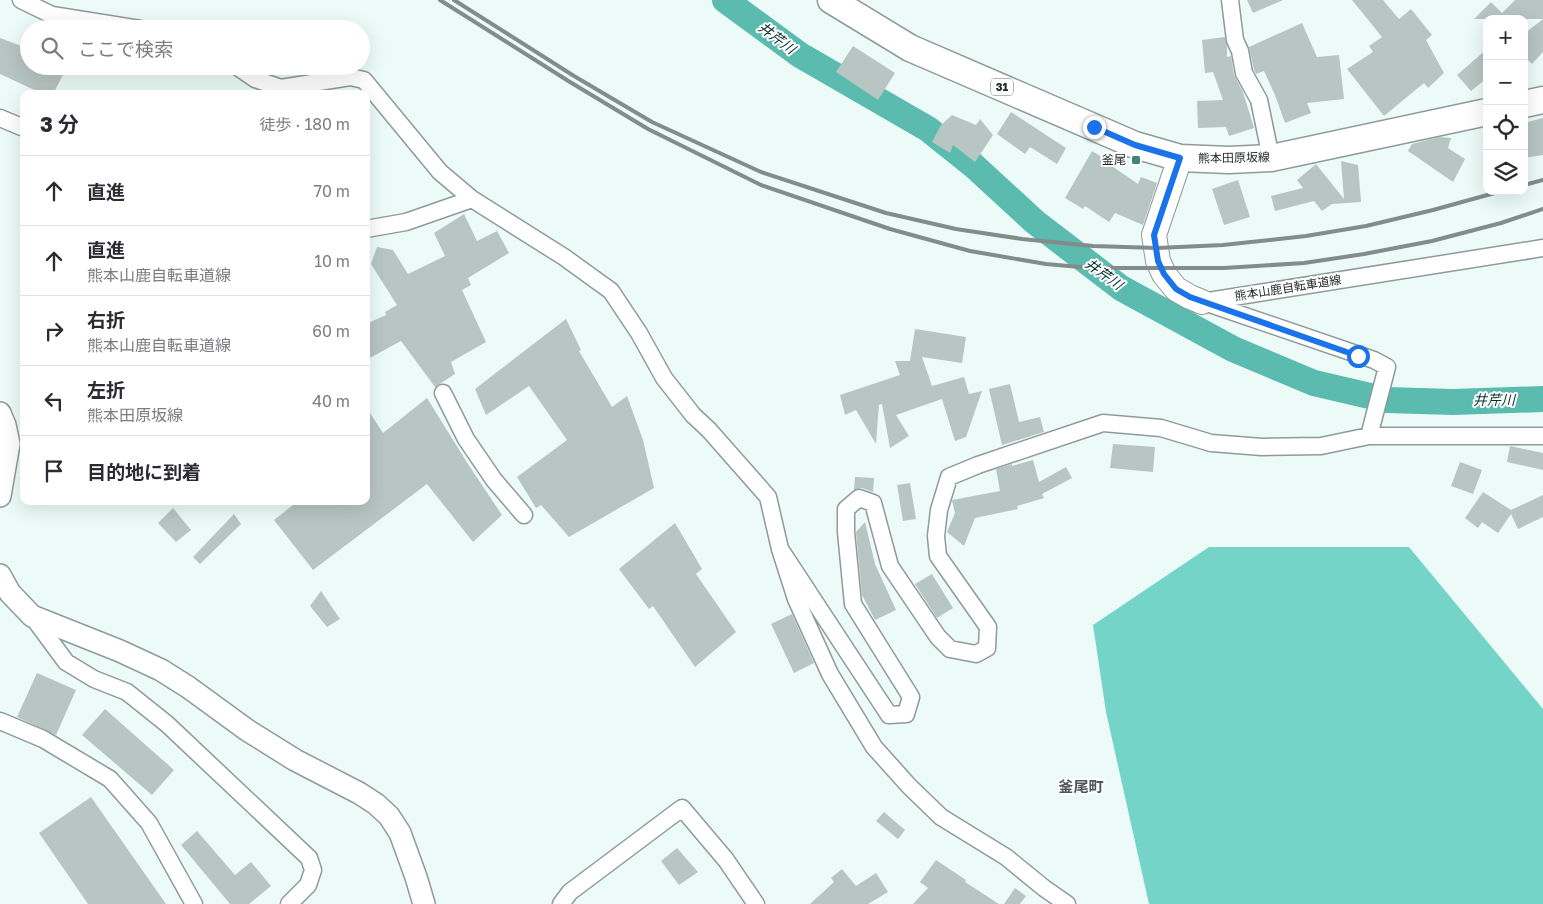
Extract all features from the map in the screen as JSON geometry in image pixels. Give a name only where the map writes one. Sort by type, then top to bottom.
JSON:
[{"type":"main road","name":"熊本田原坂線","points":[[831,0],[910,48],[1135,145],[1180,158],[1229,160],[1271,158],[1483,113]]},
{"type":"main road","points":[[1528,103],[1543,100]]},
{"type":"main road","points":[[1180,158],[1154,235],[1158,261],[1164,274],[1176,289],[1202,302]]},
{"type":"street","points":[[22,0],[52,15],[83,20]]},
{"type":"street","points":[[1230,0],[1235,40],[1240,51],[1244,73],[1259,100],[1271,158]]},
{"type":"street","points":[[249,75],[281,88],[350,77],[364,80],[440,172],[472,199],[564,257],[611,291],[639,333],[664,378],[692,415],[709,430],[768,497],[780,549],[796,599],[830,674],[874,747],[908,786],[941,817],[1006,857],[1067,904]]},
{"type":"street","points":[[0,118],[20,126]]},
{"type":"street","points":[[370,228],[406,222],[472,199]]},
{"type":"street","name":"熊本山鹿自転車道線","points":[[1202,302],[1543,248]]},
{"type":"street","points":[[1202,302],[1374,360],[1387,368],[1369,436]]},
{"type":"street","points":[[443,393],[472,448],[494,480],[524,515]]},
{"type":"street","points":[[0,413],[9,444],[0,496]]},
{"type":"street","points":[[780,549],[889,715],[906,714],[911,697],[853,604],[846,532],[846,509],[859,498],[873,503],[890,566],[938,637],[950,649],[976,654],[987,648],[988,627],[938,556],[936,536],[939,510],[949,477],[978,465],[1103,423],[1161,428],[1211,443],[1262,447],[1321,446],[1369,436],[1543,436]]},
{"type":"street","points":[[0,575],[10,593],[32,616],[66,662],[94,679],[127,692],[167,724],[309,858],[313,870],[308,885],[289,904]]},
{"type":"street","points":[[32,616],[120,651],[161,670],[188,687],[247,730],[295,760],[359,793],[376,804],[389,816],[400,833],[424,904]]},
{"type":"street","points":[[0,721],[43,739],[110,778],[148,823],[194,904]]},
{"type":"street","points":[[561,904],[570,892],[682,808],[726,860],[756,904]]},
{"type":"shaded area","points":[[1209,547],[1409,547],[1543,709],[1543,904],[1149,904],[1106,712],[1093,625]]},
{"type":"building","points":[[1247,0],[1283,0],[1253,13]]},
{"type":"building","points":[[1352,0],[1383,0],[1399,19],[1411,9],[1432,35],[1426,40],[1444,73],[1428,88],[1424,83],[1384,116],[1347,69],[1373,52],[1369,46],[1382,37]]},
{"type":"building","points":[[1515,0],[1543,0],[1543,19],[1528,19],[1528,15],[1483,15],[1483,19],[1474,19],[1491,2],[1502,13]]},
{"type":"building","points":[[1543,19],[1543,52],[1532,64],[1528,60],[1528,31]]},
{"type":"building","points":[[1302,23],[1317,57],[1339,55],[1344,99],[1307,103],[1311,113],[1285,123],[1264,71],[1256,74],[1254,70],[1249,47]]},
{"type":"building","points":[[1225,37],[1227,57],[1231,56],[1234,75],[1243,92],[1254,128],[1229,136],[1226,127],[1198,128],[1197,101],[1223,100],[1213,72],[1205,73],[1202,40]]},
{"type":"building","points":[[0,38],[20,46],[20,75],[63,75],[55,90],[34,90],[0,74]]},
{"type":"building","points":[[853,46],[895,73],[878,100],[836,72]]},
{"type":"building","points":[[1483,52],[1483,81],[1471,91],[1457,75]]},
{"type":"building","points":[[1011,112],[1066,148],[1057,164],[1030,147],[1025,154],[997,134]]},
{"type":"building","points":[[952,115],[976,125],[980,119],[993,135],[975,162],[953,145],[950,153],[932,142],[941,125]]},
{"type":"building","points":[[1543,118],[1543,155],[1528,157],[1528,122]]},
{"type":"building","points":[[1439,137],[1451,138],[1448,148],[1465,159],[1453,182],[1408,151],[1412,144]]},
{"type":"building","points":[[1092,151],[1110,162],[1109,164],[1138,184],[1141,177],[1157,183],[1143,225],[1115,213],[1109,222],[1085,206],[1083,209],[1065,198]]},
{"type":"building","points":[[1341,161],[1358,165],[1361,202],[1332,204],[1322,211],[1314,201],[1275,211],[1271,196],[1303,188],[1297,180],[1316,164],[1344,199]]},
{"type":"building","points":[[1238,180],[1250,217],[1224,225],[1212,189]]},
{"type":"building","points":[[464,214],[477,241],[497,231],[509,253],[468,278],[471,285],[462,290],[486,342],[451,362],[455,374],[435,387],[401,341],[370,358],[370,322],[386,315],[385,312],[397,305],[371,264],[377,247],[393,250],[408,274],[445,256],[434,233]]},
{"type":"building","points":[[566,319],[581,350],[579,351],[612,407],[627,396],[643,440],[654,488],[569,537],[541,505],[536,508],[517,477],[567,440],[529,386],[486,415],[475,389]]},
{"type":"building","points":[[915,329],[966,337],[962,363],[922,357],[932,386],[964,377],[969,394],[982,391],[966,437],[955,441],[942,399],[896,415],[909,436],[890,448],[882,404],[879,405],[876,444],[856,410],[845,415],[840,395],[900,375],[895,361],[910,361]]},
{"type":"building","points":[[1010,384],[1019,422],[1040,417],[1044,432],[1002,445],[989,389]]},
{"type":"building","points":[[427,398],[502,515],[473,542],[427,484],[313,570],[274,520],[293,505],[370,505],[370,413],[383,433]]},
{"type":"building","points":[[1113,444],[1155,447],[1153,472],[1110,468]]},
{"type":"building","points":[[1510,446],[1543,453],[1543,470],[1507,462]]},
{"type":"building","points":[[1033,460],[1039,482],[1066,467],[1072,478],[1042,494],[1044,498],[1017,506],[1018,509],[975,518],[964,546],[947,532],[955,513],[952,500],[1000,491],[996,469]]},
{"type":"building","points":[[1460,462],[1482,470],[1473,494],[1451,486]]},
{"type":"building","points":[[855,477],[874,478],[873,492],[862,488],[854,490]]},
{"type":"building","points":[[910,483],[916,519],[903,521],[897,485]]},
{"type":"building","points":[[1483,492],[1511,510],[1543,495],[1543,517],[1518,529],[1511,514],[1498,533],[1482,522],[1478,528],[1465,518]]},
{"type":"building","points":[[173,508],[191,530],[176,542],[158,523]]},
{"type":"building","points":[[234,514],[241,524],[200,564],[193,557]]},
{"type":"building","points":[[865,522],[875,564],[896,610],[875,620],[862,595],[856,532]]},
{"type":"building","points":[[675,523],[702,569],[696,574],[736,632],[695,667],[653,606],[649,609],[619,569]]},
{"type":"building","points":[[932,574],[953,608],[937,618],[915,584]]},
{"type":"building","points":[[321,591],[340,619],[327,627],[310,606]]},
{"type":"building","points":[[792,614],[814,663],[794,673],[771,624]]},
{"type":"building","points":[[37,673],[76,690],[56,735],[17,717]]},
{"type":"building","points":[[105,709],[174,770],[152,795],[82,735]]},
{"type":"building","points":[[91,797],[166,904],[88,904],[39,833]]},
{"type":"building","points":[[884,812],[905,830],[898,839],[876,821]]},
{"type":"building","points":[[197,831],[235,875],[251,862],[271,886],[249,904],[230,904],[181,845]]},
{"type":"building","points":[[677,848],[698,872],[679,885],[661,861]]},
{"type":"building","points":[[936,860],[999,904],[913,904],[928,888],[920,882]]},
{"type":"building","points":[[842,869],[856,886],[876,873],[888,892],[868,904],[810,904],[834,882],[831,878]]},
{"type":"building","points":[[1015,888],[1026,896],[1020,904],[1004,904]]},
{"type":"waterway","name":"井芹川","points":[[725,0],[800,55],[928,129],[973,165],[1035,222],[1121,288],[1233,349],[1314,383],[1387,400],[1453,402],[1543,399]]},
{"type":"railway","points":[[440,0],[648,129],[761,185],[890,229],[970,251],[1046,264],[1091,268],[1224,268],[1304,263],[1432,241],[1501,223],[1543,209]]},
{"type":"railway","points":[[454,0],[574,76],[652,122],[761,172],[886,213],[956,229],[1022,239],[1093,246],[1157,248],[1223,245],[1306,236],[1366,226],[1487,195]]},
{"type":"railway","points":[[1528,184],[1543,180]]},
{"type":"place","name":"釜尾","points":[[1136,160]]},
{"type":"district","name":"釜尾町","points":[[1081,787]]},
{"type":"route","points":[[1094,127],[1135,145],[1180,158],[1154,235],[1158,261],[1164,274],[1176,289],[1190,297],[1358,356]]}]
